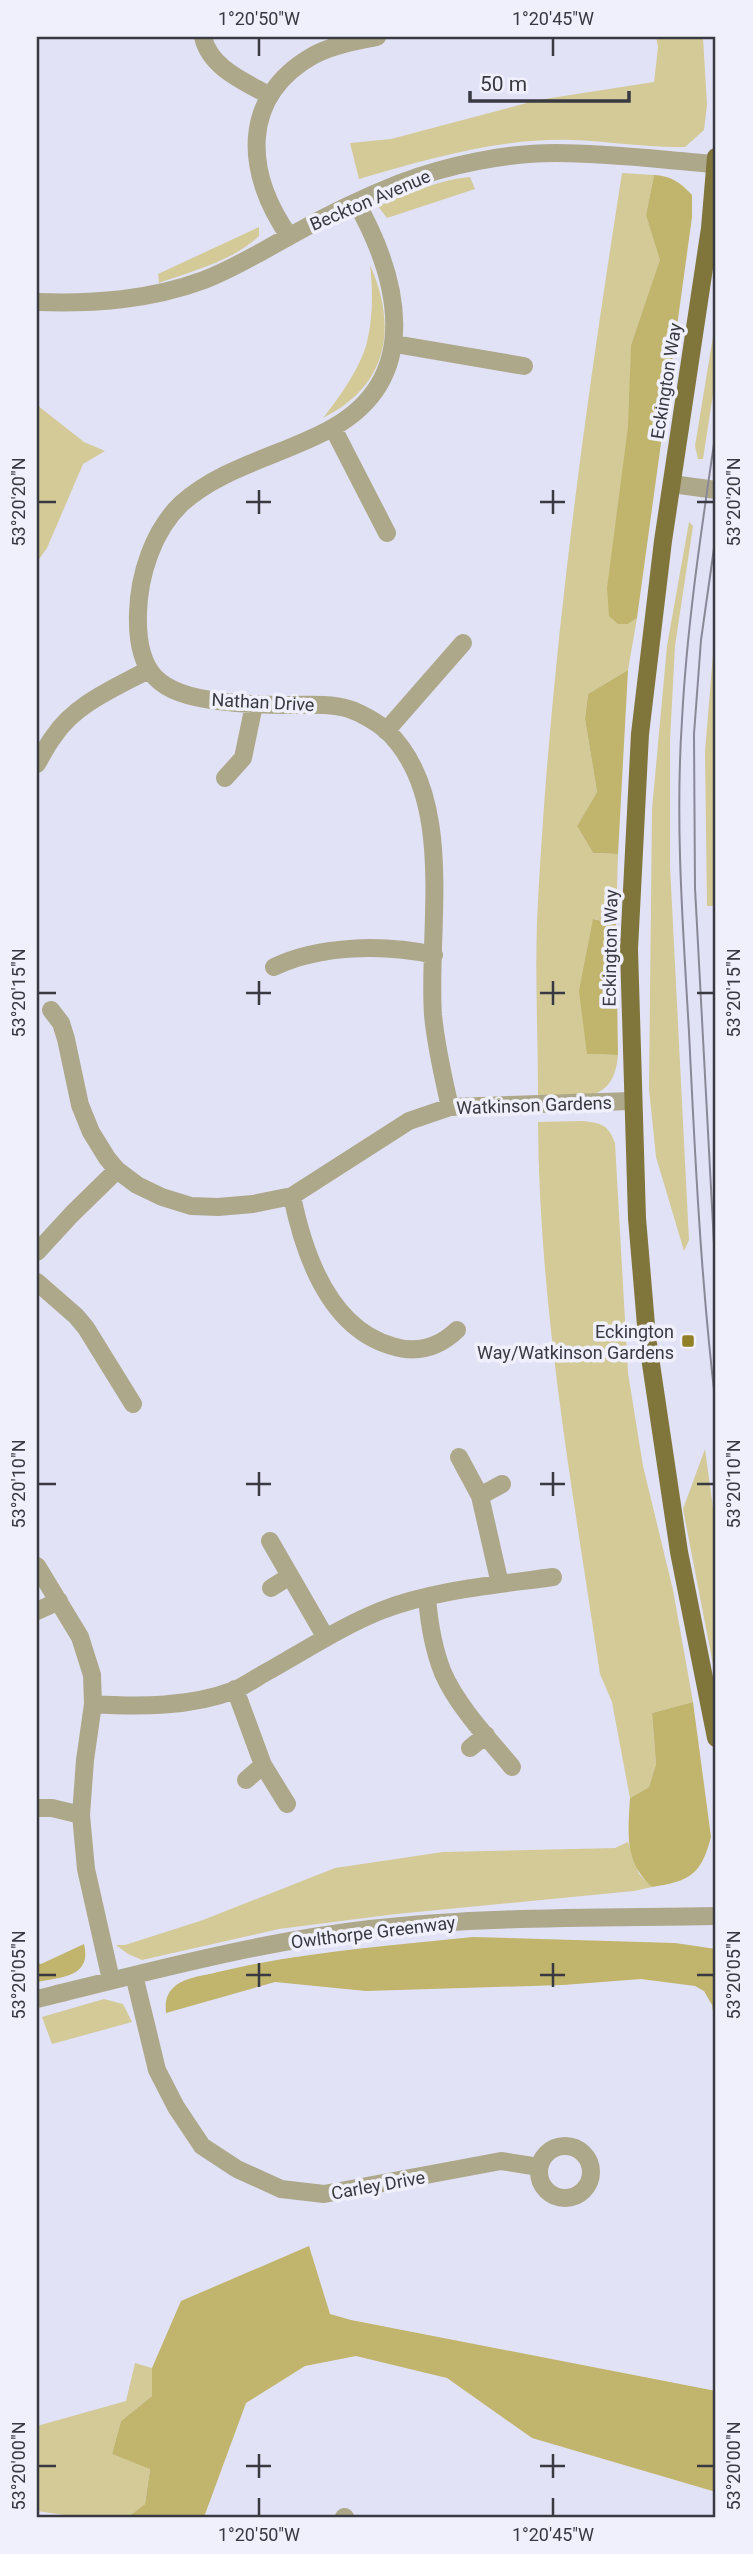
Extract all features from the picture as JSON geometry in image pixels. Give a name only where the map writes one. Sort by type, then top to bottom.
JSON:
[{"type":"main road","name":"Eckington Way","points":[[716,157],[710,228],[657,581],[640,734],[629,949],[637,1219],[648,1349],[678,1552],[716,1738]]},
{"type":"street","points":[[203,37],[211,56],[220,66],[270,96]]},
{"type":"street","points":[[289,236],[268,201],[259,173],[256,151],[257,129],[270,96],[298,65],[317,53],[377,37]]},
{"type":"street","name":"Beckton Avenue","points":[[37,302],[116,301],[171,290],[217,274],[260,254],[356,202],[425,175],[500,158],[554,153],[716,164]]},
{"type":"street","points":[[37,764],[54,734],[70,716],[94,699],[148,670],[139,636],[141,582],[149,554],[178,507],[235,471],[333,428],[356,412],[386,371],[395,344],[390,285],[375,242],[356,202]]},
{"type":"street","points":[[395,344],[524,366]]},
{"type":"street","points":[[333,428],[387,533]]},
{"type":"street","points":[[672,484],[716,491]]},
{"type":"street","points":[[386,731],[463,643]]},
{"type":"street","name":"Nathan Drive","points":[[148,670],[160,683],[175,693],[194,698],[254,705],[334,706],[351,710],[386,731],[405,754],[419,783],[428,815],[434,856],[433,1014],[450,1107]]},
{"type":"street","points":[[225,778],[243,758],[254,705]]},
{"type":"street","points":[[274,967],[290,959],[353,949],[418,951],[434,955]]},
{"type":"street","name":"Watkinson Gardens","points":[[51,1010],[61,1023],[80,1105],[91,1132],[117,1170],[137,1185],[162,1197],[191,1206],[253,1204],[292,1196],[409,1121],[450,1107],[632,1101]]},
{"type":"street","points":[[37,1252],[117,1170]]},
{"type":"street","points":[[292,1196],[299,1232],[312,1265],[333,1304],[351,1326],[373,1341],[400,1349],[422,1349],[443,1343],[457,1330]]},
{"type":"street","points":[[37,1282],[86,1328],[133,1404]]},
{"type":"street","points":[[460,1457],[480,1496],[500,1584]]},
{"type":"street","points":[[480,1496],[502,1484]]},
{"type":"street","points":[[270,1541],[326,1638]]},
{"type":"street","points":[[37,1566],[80,1637],[92,1675],[93,1704],[81,1815],[86,1869],[111,1980]]},
{"type":"street","points":[[271,1588],[290,1576]]},
{"type":"street","points":[[93,1704],[134,1706],[194,1701],[235,1689],[377,1612],[427,1597],[553,1577]]},
{"type":"street","points":[[427,1597],[430,1632],[444,1674],[485,1735],[512,1767]]},
{"type":"street","points":[[37,1611],[59,1601]]},
{"type":"street","points":[[235,1689],[263,1765],[287,1804]]},
{"type":"street","points":[[470,1748],[485,1735]]},
{"type":"street","points":[[246,1780],[263,1765]]},
{"type":"street","points":[[37,1808],[52,1808],[81,1815]]},
{"type":"street","name":"Owlthorpe Greenway","points":[[37,1998],[227,1954],[368,1929],[444,1922],[545,1918],[716,1916]]},
{"type":"street","name":"Carley Drive","points":[[134,1975],[157,2070],[176,2107],[202,2146],[237,2169],[281,2189],[324,2194],[501,2161],[539,2167]]},
{"type":"shaded area","points":[[656,37],[703,37],[707,105],[704,130],[685,147],[571,140],[517,142],[437,157],[359,179],[350,143],[391,139],[538,100],[654,82],[658,47]]},
{"type":"shaded area","points":[[622,173],[654,175],[646,215],[661,260],[631,345],[628,624],[637,618],[628,670],[588,694],[585,719],[597,792],[577,826],[593,853],[618,854],[616,924],[594,919],[587,1054],[618,1055],[615,1071],[601,1091],[579,1097],[538,1095],[537,921],[550,733],[581,452]]},
{"type":"shaded area","points":[[654,175],[675,181],[692,195],[692,217],[637,618],[628,624],[618,624],[609,616],[607,588],[628,427],[631,345],[660,260],[646,215]]},
{"type":"shaded area","points":[[470,177],[475,189],[387,218],[378,206],[435,184]]},
{"type":"shaded area","points":[[259,227],[259,236],[237,252],[159,283],[158,274]]},
{"type":"shaded area","points":[[370,265],[384,311],[385,333],[381,353],[374,372],[362,389],[345,405],[323,418],[355,372],[364,352],[372,304]]},
{"type":"shaded area","points":[[716,318],[716,375],[703,459],[698,459],[695,446]]},
{"type":"shaded area","points":[[37,405],[84,442],[105,451],[83,464],[47,548],[37,562]]},
{"type":"shaded area","points":[[689,522],[693,526],[675,646],[670,740],[670,866],[689,1240],[684,1251],[656,1157],[649,1089],[652,809],[667,646]]},
{"type":"shaded area","points":[[716,617],[716,906],[707,906],[705,752]]},
{"type":"shaded area","points":[[628,670],[618,854],[593,853],[577,826],[597,792],[585,719],[588,694]]},
{"type":"shaded area","points":[[593,919],[616,924],[618,1055],[587,1054],[579,991]]},
{"type":"shaded area","points":[[582,1121],[603,1126],[610,1132],[615,1143],[628,1373],[643,1466],[673,1590],[693,1702],[652,1713],[656,1764],[649,1787],[630,1798],[612,1702],[600,1674],[559,1399],[544,1261],[538,1122]]},
{"type":"shaded area","points":[[705,1449],[716,1530],[716,1680],[683,1509]]},
{"type":"shaded area","points":[[693,1702],[711,1837],[703,1860],[692,1874],[676,1882],[652,1887],[636,1867],[632,1857],[629,1835],[630,1798],[649,1787],[656,1764],[652,1713]]},
{"type":"shaded area","points":[[628,1842],[639,1874],[652,1887],[279,1929],[142,1960],[116,1945],[125,1945],[203,1920],[335,1868],[443,1852],[615,1848]]},
{"type":"shaded area","points":[[473,1937],[675,1943],[716,1949],[716,2033],[712,2005],[704,1991],[695,1986],[641,1979],[563,1985],[366,1991],[275,1982],[166,2013],[167,1999],[171,1991],[177,1984],[194,1977],[313,1955]]},
{"type":"shaded area","points":[[84,1944],[84,1963],[73,1974],[37,1982],[37,1963],[41,1964]]},
{"type":"shaded area","points":[[104,1999],[123,2004],[132,2022],[52,2044],[42,2017]]},
{"type":"shaded area","points":[[309,2246],[330,2314],[716,2391],[716,2492],[532,2438],[447,2378],[356,2356],[305,2366],[246,2403],[204,2517],[128,2517],[145,2504],[150,2469],[112,2454],[121,2421],[152,2396],[152,2368],[181,2301]]},
{"type":"shaded area","points":[[135,2363],[152,2368],[152,2396],[121,2421],[112,2454],[150,2468],[145,2504],[128,2517],[78,2517],[37,2511],[37,2426],[126,2401]]},
{"type":"tram line","points":[[716,430],[687,647],[679,798],[682,915],[696,1173],[716,1407]]},
{"type":"tram line","points":[[716,534],[701,640],[694,734],[695,888],[716,1282]]},
{"type":"place","name":"Eckington Way/Watkinson Gardens","points":[[688,1341]]}]
